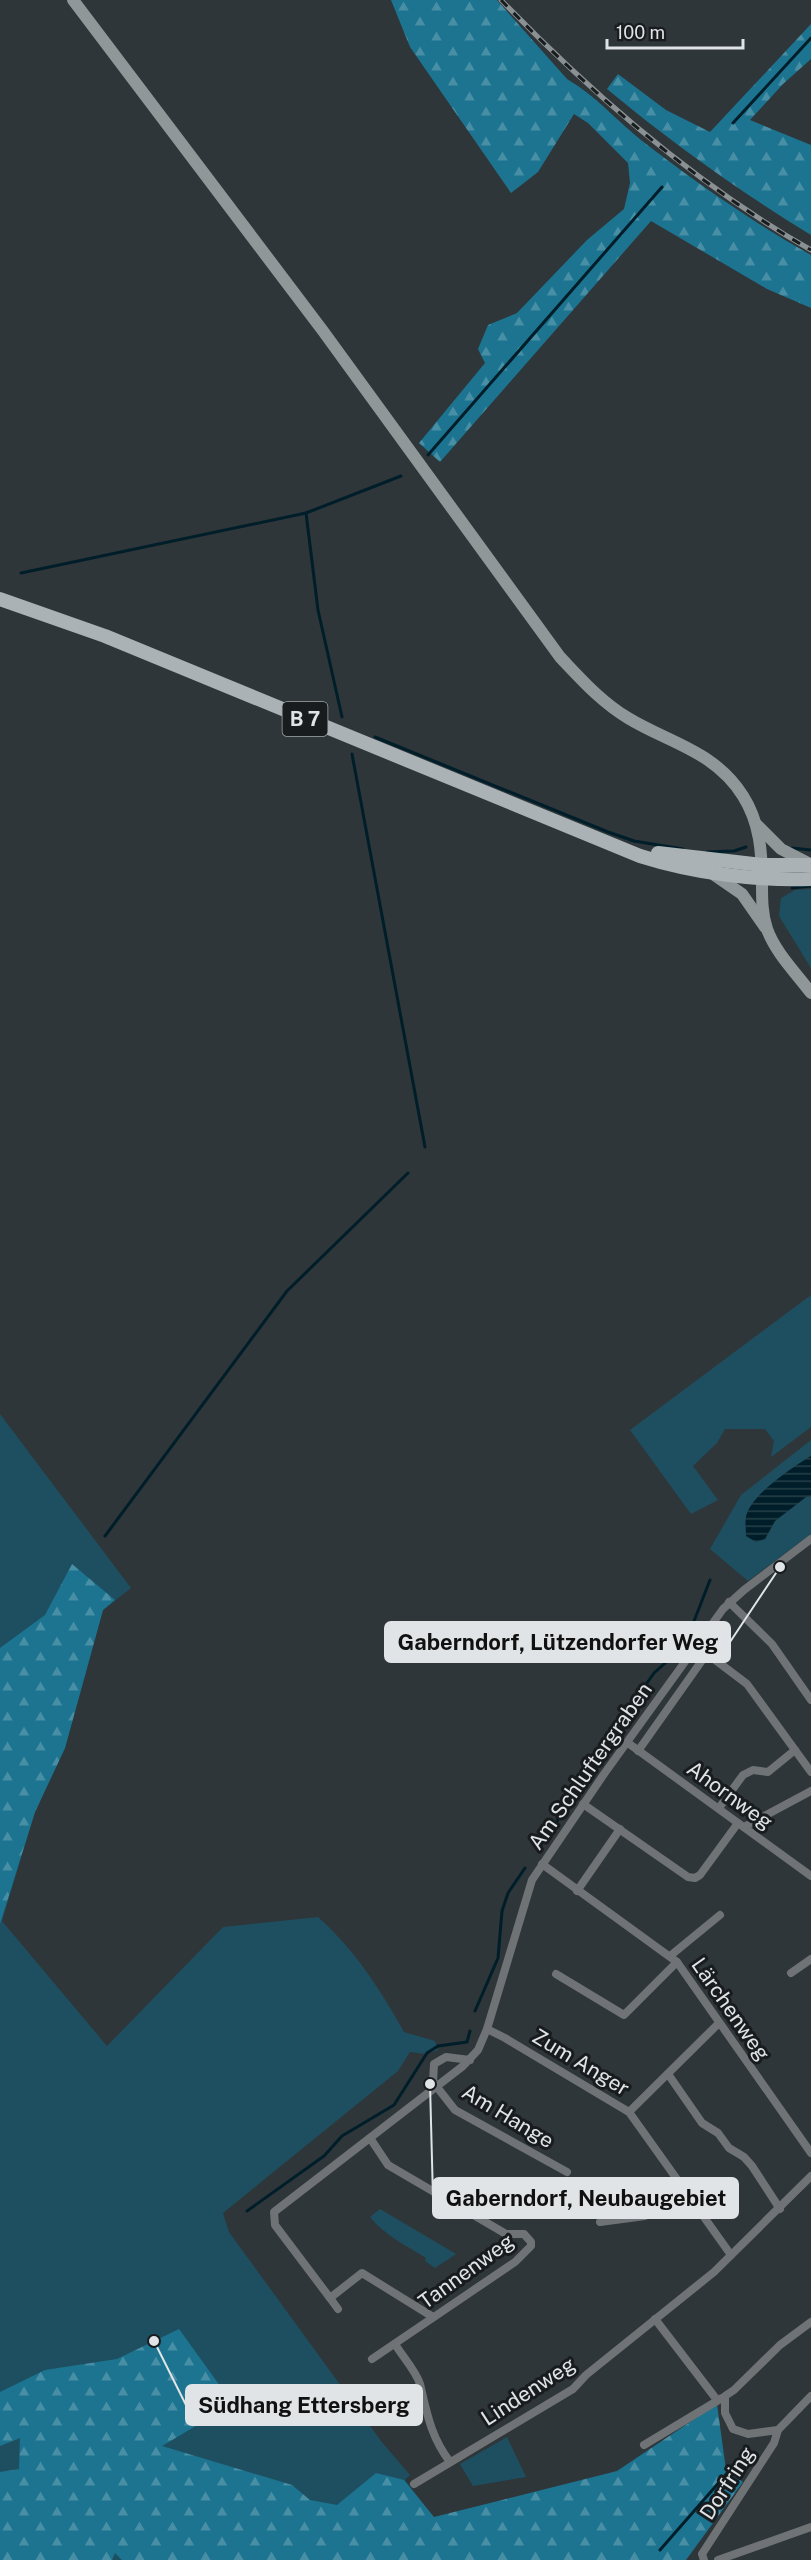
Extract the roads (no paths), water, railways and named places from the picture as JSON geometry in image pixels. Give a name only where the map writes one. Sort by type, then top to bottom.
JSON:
[{"type":"main road","name":"B 7","points":[[0,598],[94,631],[656,861],[710,871],[762,872],[811,865]]},
{"type":"main road","name":"B 7","points":[[609,843],[811,879]]},
{"type":"street","points":[[73,0],[323,332],[560,657],[588,686],[621,713],[702,754],[721,769],[743,796],[757,824],[781,849],[811,865]]},
{"type":"street","points":[[757,824],[762,872],[762,904],[767,928]]},
{"type":"street","points":[[710,871],[742,894],[767,928],[777,948],[811,993]]},
{"type":"street","name":"Am Schluftergraben","points":[[330,2298],[275,2225],[274,2212],[470,2060],[478,2050],[487,2030],[532,1880],[583,1804],[729,1602],[811,1539]]},
{"type":"street","points":[[729,1602],[772,1644],[811,1700]]},
{"type":"street","points":[[638,1751],[703,1659],[707,1657],[714,1659],[747,1684],[811,1772]]},
{"type":"street","name":"Ahornweg","points":[[628,1743],[811,1876]]},
{"type":"street","points":[[718,1808],[743,1775],[753,1770],[768,1772],[795,1750]]},
{"type":"street","points":[[583,1804],[688,1877],[695,1878],[700,1875],[741,1825],[811,1791]]},
{"type":"street","points":[[577,1891],[620,1829]]},
{"type":"street","name":"Lärchenweg","points":[[543,1864],[673,1959],[811,2153]]},
{"type":"street","points":[[556,1974],[624,2015],[673,1959],[720,1916]]},
{"type":"street","points":[[791,1973],[811,1959]]},
{"type":"street","points":[[629,2112],[719,2023]]},
{"type":"street","name":"Zum Anger","points":[[487,2030],[499,2034],[629,2112],[731,2255]]},
{"type":"street","points":[[435,2086],[432,2074],[434,2064],[439,2059],[446,2057],[470,2060]]},
{"type":"street","points":[[668,2074],[702,2124],[718,2133],[729,2148],[744,2157],[780,2208]]},
{"type":"street","name":"Am Hange","points":[[435,2086],[455,2110],[567,2172]]},
{"type":"street","name":"Tannenweg","points":[[370,2138],[388,2165],[506,2234],[524,2234],[531,2242],[531,2246],[515,2262],[372,2359]]},
{"type":"street","name":"Lindenweg","points":[[414,2484],[573,2389],[714,2272],[811,2176]]},
{"type":"street","points":[[600,2222],[645,2216],[684,2190]]},
{"type":"street","points":[[338,2309],[330,2298],[362,2273],[433,2317]]},
{"type":"street","points":[[655,2319],[721,2398]]},
{"type":"street","points":[[644,2445],[735,2390],[780,2345],[811,2322]]},
{"type":"street","points":[[395,2344],[419,2383],[434,2439],[450,2462]]},
{"type":"street","name":"Dorfring","points":[[703,2557],[774,2443],[778,2430],[811,2396]]},
{"type":"street","name":"Dorfring","points":[[721,2398],[724,2413],[733,2429],[748,2434],[778,2430]]},
{"type":"street","points":[[718,2560],[811,2527]]},
{"type":"waterway","points":[[733,123],[811,38]]},
{"type":"waterway","points":[[428,455],[662,187]]},
{"type":"waterway","points":[[342,717],[318,610],[306,513],[401,476]]},
{"type":"waterway","points":[[21,573],[306,513]]},
{"type":"waterway","points":[[375,737],[608,832],[634,841],[683,849]]},
{"type":"waterway","points":[[352,754],[425,1147]]},
{"type":"waterway","points":[[707,852],[734,851],[746,847]]},
{"type":"waterway","points":[[792,848],[811,850]]},
{"type":"waterway","points":[[792,888],[811,886]]},
{"type":"waterway","points":[[105,1536],[287,1291],[408,1173]]},
{"type":"waterway","points":[[539,1848],[557,1822],[563,1805],[604,1755],[611,1734],[654,1673],[672,1657],[689,1634],[710,1580]]},
{"type":"waterway","points":[[475,2011],[498,1958],[502,1911],[508,1893],[525,1868]]},
{"type":"waterway","points":[[247,2211],[324,2156],[342,2136],[394,2105],[427,2053],[438,2046],[467,2042],[470,2031]]},
{"type":"waterway","points":[[660,2550],[729,2471]]},
{"type":"railway","points":[[501,0],[572,70],[647,136],[727,196],[811,250]]},
{"type":"place","name":"Gaberndorf, Lützendorfer Weg","points":[[780,1567]]},
{"type":"place","name":"Gaberndorf, Neubaugebiet","points":[[430,2084]]},
{"type":"place","name":"Südhang Ettersberg","points":[[154,2341]]}]
